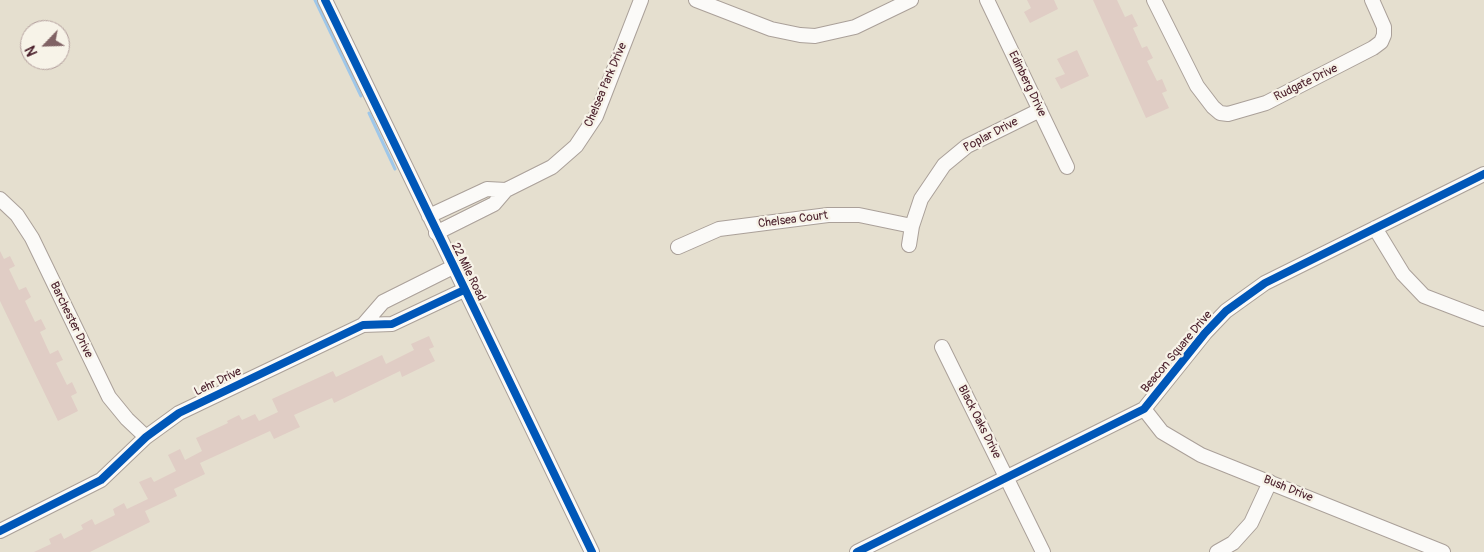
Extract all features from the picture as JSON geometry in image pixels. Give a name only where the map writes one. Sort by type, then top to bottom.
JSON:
[{"type":"street","name":"22 Mile Road","points":[[325,0],[592,552]]},
{"type":"street","name":"Chelsea Park Drive","points":[[436,232],[494,204],[506,190],[552,166],[584,137],[596,116],[641,0]]},
{"type":"street","points":[[696,0],[771,29],[815,36],[855,26],[911,0]]},
{"type":"street","name":"Edinberg Drive","points":[[987,0],[1068,167]]},
{"type":"street","name":"Rudgate Drive","points":[[1154,0],[1197,86],[1220,113],[1236,113],[1266,103],[1364,54],[1381,42],[1384,35],[1382,18],[1372,0]]},
{"type":"street","name":"Poplar Drive","points":[[909,245],[912,226],[927,187],[954,156],[982,138],[1040,110]]},
{"type":"street","name":"Beacon Square Drive","points":[[862,551],[1144,409],[1205,333],[1226,311],[1265,283],[1484,174]]},
{"type":"street","name":"Chelsea Park Drive","points":[[429,216],[487,190],[506,190]]},
{"type":"street","name":"Barchester Drive","points":[[0,199],[17,216],[32,238],[109,397],[146,437]]},
{"type":"street","name":"Chelsea Court","points":[[678,247],[719,229],[828,215],[860,214],[912,226]]},
{"type":"street","points":[[1375,228],[1403,274],[1424,296],[1484,319]]},
{"type":"street","name":"Lehr Drive","points":[[0,531],[101,480],[122,463],[146,437],[179,413],[363,325],[383,302],[453,267]]},
{"type":"street","name":"Lehr Drive","points":[[363,325],[392,324],[464,290]]},
{"type":"street","name":"Black Oaks Drive","points":[[942,347],[1043,552]]},
{"type":"street","name":"Bush Drive","points":[[1144,409],[1162,432],[1183,446],[1270,482],[1417,548],[1444,552]]},
{"type":"street","points":[[1217,552],[1233,542],[1251,523],[1270,482]]},
{"type":"building","points":[[1027,0],[1054,0],[1058,9],[1030,23],[1024,12],[1031,8]]},
{"type":"building","points":[[1093,0],[1117,0],[1125,17],[1132,14],[1138,26],[1133,28],[1142,48],[1147,46],[1153,58],[1147,61],[1157,81],[1162,79],[1167,91],[1162,93],[1169,108],[1146,118]]},
{"type":"building","points":[[1077,50],[1089,76],[1061,89],[1055,78],[1065,74],[1057,59]]},
{"type":"building","points":[[0,251],[4,259],[10,256],[15,266],[9,269],[19,290],[26,287],[31,297],[25,301],[35,322],[41,319],[46,329],[40,332],[50,354],[58,350],[63,360],[56,363],[67,385],[72,382],[77,393],[71,396],[78,411],[58,421],[0,301]]},
{"type":"building","points":[[429,336],[434,347],[429,349],[435,361],[402,377],[400,371],[334,403],[332,398],[294,415],[300,427],[274,439],[270,431],[200,463],[205,474],[174,489],[177,496],[145,511],[150,522],[90,552],[34,552],[51,544],[49,539],[61,533],[64,539],[83,529],[81,525],[92,519],[95,525],[115,515],[113,509],[124,503],[127,509],[148,499],[139,482],[151,477],[154,482],[176,471],[168,455],[180,449],[185,460],[202,451],[196,438],[228,423],[227,421],[239,415],[242,420],[255,414],[259,421],[278,412],[272,399],[333,371],[336,377],[382,355],[386,364],[414,350],[411,344]]},
{"type":"waterway","points":[[315,0],[361,96]]},
{"type":"waterway","points":[[369,113],[395,169]]},
{"type":"cycle path","points":[[325,0],[592,552]]},
{"type":"cycle path","points":[[857,552],[1144,409],[1205,333],[1226,311],[1265,283],[1484,174]]},
{"type":"cycle path","points":[[0,531],[101,480],[146,437],[179,413],[363,325],[392,324],[464,290]]}]
